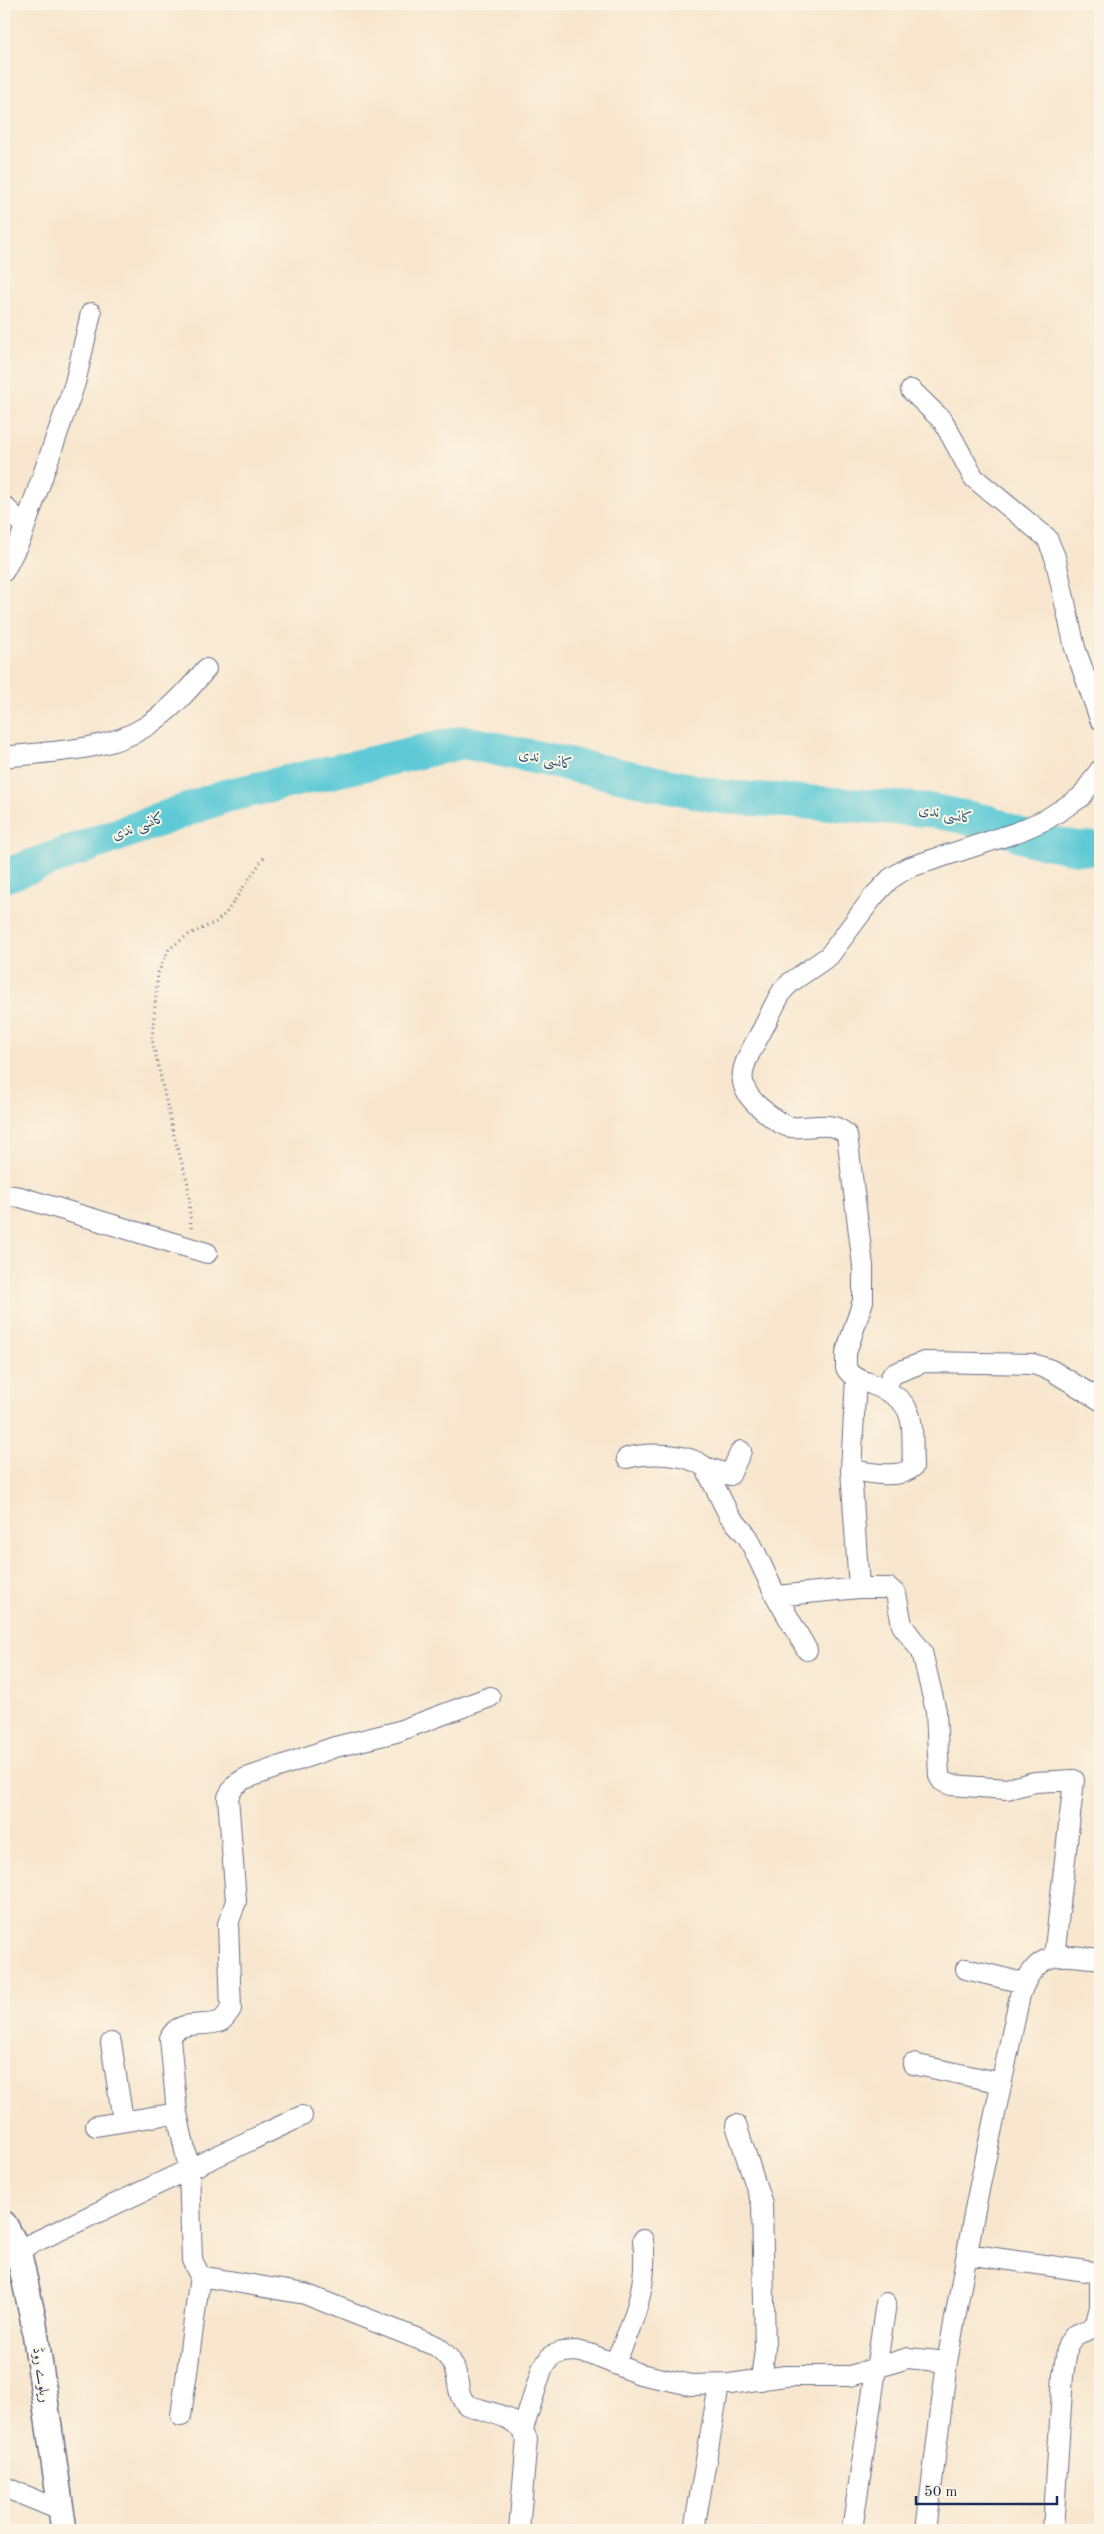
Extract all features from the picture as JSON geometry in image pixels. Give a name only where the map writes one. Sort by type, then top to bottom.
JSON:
[{"type":"main road","name":"ریلوے روڈ","points":[[4,2224],[18,2250],[33,2318],[62,2520]]},
{"type":"street","points":[[4,571],[24,526],[75,383],[91,313]]},
{"type":"street","points":[[911,390],[943,421],[974,478],[1047,538],[1055,557],[1075,648],[1100,719]]},
{"type":"street","points":[[4,506],[24,526]]},
{"type":"street","points":[[4,757],[96,745],[123,738],[159,717],[185,694],[206,669]]},
{"type":"street","points":[[851,1470],[897,1474],[908,1472],[913,1468],[909,1411],[903,1401],[884,1389],[849,1374],[844,1361],[863,1306],[863,1266],[846,1135],[834,1126],[792,1127],[780,1123],[761,1109],[748,1096],[742,1085],[742,1075],[747,1054],[783,990],[791,982],[829,956],[873,897],[890,879],[911,867],[1015,833],[1047,819],[1081,797],[1100,770]]},
{"type":"street","points":[[4,1195],[20,1197],[200,1251]]},
{"type":"street","points":[[884,1389],[893,1374],[924,1362],[1033,1364],[1051,1370],[1100,1400]]},
{"type":"street","points":[[856,1378],[851,1470],[859,1588]]},
{"type":"street","points":[[627,1458],[652,1453],[673,1456],[730,1475],[741,1451]]},
{"type":"street","points":[[705,1467],[729,1515],[748,1537],[776,1596],[807,1650]]},
{"type":"street","points":[[776,1596],[859,1588],[889,1588],[896,1594],[902,1626],[922,1652],[936,1711],[939,1776],[942,1781],[951,1785],[1007,1789],[1035,1782],[1074,1780],[1054,1957]]},
{"type":"street","points":[[181,2416],[200,2276],[192,2260],[189,2169],[177,2113],[170,2038],[173,2031],[193,2024],[220,2021],[231,2009],[228,1924],[236,1901],[228,1797],[230,1791],[244,1778],[335,1747],[396,1732],[490,1697]]},
{"type":"street","points":[[926,2530],[947,2362],[967,2254],[1024,1983],[1037,1964],[1061,1954],[1100,1959]]},
{"type":"street","points":[[966,1969],[1024,1983]]},
{"type":"street","points":[[111,2042],[123,2121]]},
{"type":"street","points":[[913,2064],[1002,2083]]},
{"type":"street","points":[[96,2126],[177,2113]]},
{"type":"street","points":[[18,2250],[302,2116]]},
{"type":"street","points":[[736,2125],[762,2204],[765,2349],[762,2380]]},
{"type":"street","points":[[614,2364],[628,2337],[638,2305],[644,2250],[643,2240]]},
{"type":"street","points":[[967,2254],[1100,2273]]},
{"type":"street","points":[[200,2276],[305,2294],[436,2346],[454,2364],[463,2401],[467,2405],[504,2417],[518,2424],[523,2429],[527,2439],[519,2530]]},
{"type":"street","points":[[1054,2530],[1062,2375],[1068,2344],[1075,2335],[1090,2329],[1096,2324],[1100,2307],[1100,2281]]},
{"type":"street","points":[[852,2530],[878,2367],[886,2303]]},
{"type":"street","points":[[523,2429],[542,2369],[551,2356],[576,2351],[640,2374],[690,2385],[718,2385],[785,2376],[850,2376],[908,2358],[947,2362]]},
{"type":"street","points":[[694,2530],[718,2385]]},
{"type":"street","points":[[4,2486],[62,2520]]},
{"type":"path","points":[[200,1251],[188,1184],[174,1136],[152,1039],[158,973],[169,949],[188,935],[216,922],[226,913],[264,857]]},
{"type":"waterway","name":"کانسی ندی","points":[[4,876],[225,796],[464,742],[722,797],[928,810],[989,822],[1030,839],[1078,848],[1100,849]]}]
